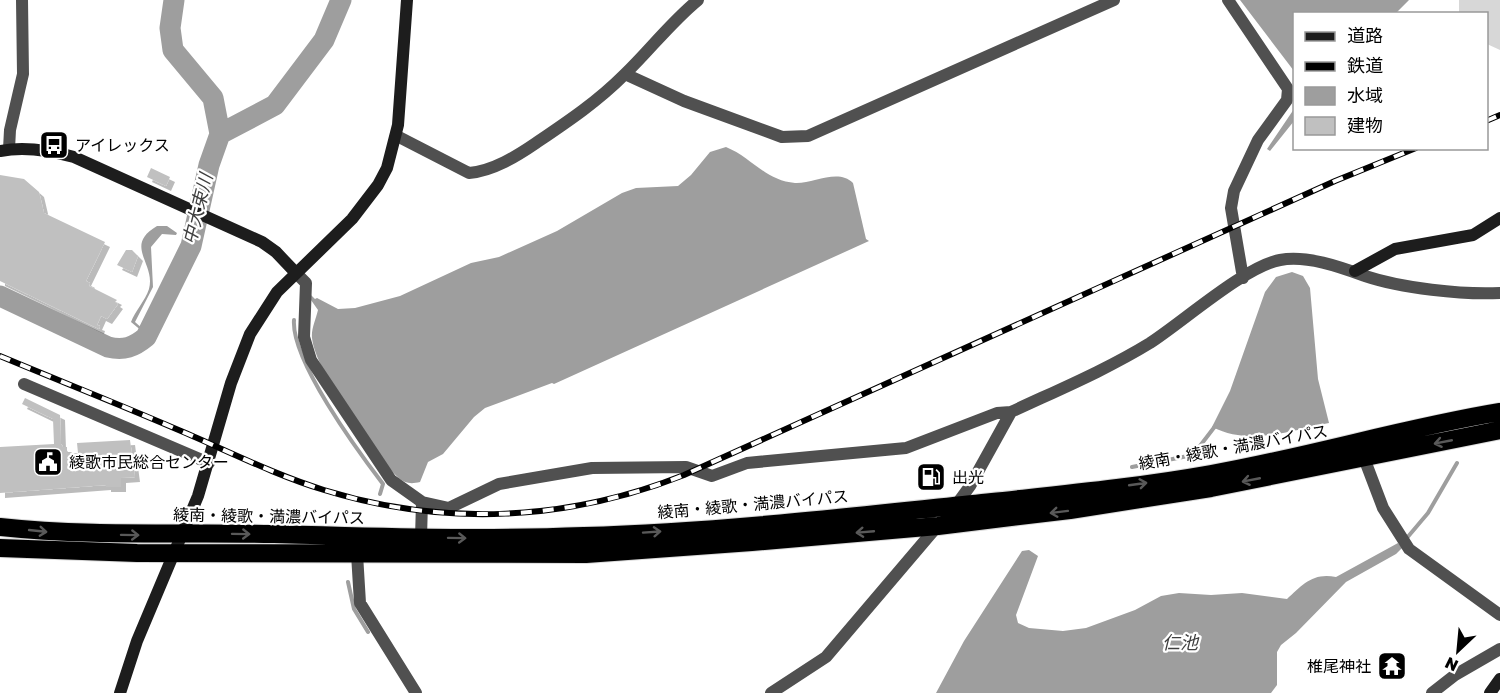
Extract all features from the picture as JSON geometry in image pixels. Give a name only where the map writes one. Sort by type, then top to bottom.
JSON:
[{"type":"highway","name":"綾南・綾歌・満濃バイパス","points":[[0,527],[59,533],[421,538],[588,536],[752,525],[956,507],[1071,494],[1211,474],[1349,446],[1454,419],[1500,412]]},
{"type":"highway","points":[[0,548],[175,553],[586,554],[938,526],[1105,505],[1211,488],[1500,430]]},
{"type":"street","points":[[22,0],[23,74],[4,150],[53,151],[74,157],[262,242],[280,256],[306,283],[302,318],[304,338],[311,360],[391,480],[422,502],[444,509],[499,484],[592,468],[686,467],[712,476],[747,463],[838,452],[886,451],[906,448],[997,412],[1011,412],[1149,343],[1242,278],[1262,267],[1289,259],[1431,288],[1478,294],[1500,293]]},
{"type":"street","points":[[120,693],[138,641],[183,534],[209,463],[231,383],[250,334],[277,292],[352,219],[367,201],[387,168],[397,136],[407,0]]},
{"type":"street","points":[[397,136],[470,173],[479,172],[516,157],[568,122],[625,74],[674,19],[698,0]]},
{"type":"street","points":[[625,74],[684,101],[783,137],[808,136],[1114,0]]},
{"type":"street","points":[[1228,0],[1288,89],[1287,100],[1258,140],[1234,191],[1231,208],[1242,278]]},
{"type":"street","points":[[1355,271],[1395,249],[1473,235],[1500,218]]},
{"type":"street","points":[[24,384],[209,463]]},
{"type":"street","points":[[771,693],[826,657],[956,507],[981,469],[1011,412]]},
{"type":"street","points":[[1364,458],[1383,508],[1404,542],[1500,615]]},
{"type":"street","points":[[421,538],[422,502]]},
{"type":"street","points":[[357,554],[360,603],[416,693]]},
{"type":"street","points":[[1432,693],[1455,675],[1500,650]]},
{"type":"street","points":[[1490,693],[1500,679]]},
{"type":"shaded area","points":[[1459,0],[1500,0],[1500,50],[1488,44],[1488,12],[1459,12]]},
{"type":"water","points":[[1240,0],[1409,0],[1397,12],[1293,12],[1293,70]]},
{"type":"water","points":[[1293,110],[1293,122],[1270,151],[1267,149]]},
{"type":"water","points":[[726,147],[767,173],[785,181],[802,183],[833,177],[847,179],[853,183],[866,239],[869,241],[554,384],[485,408],[474,417],[443,454],[428,462],[420,482],[406,482],[395,475],[356,422],[323,369],[312,338],[318,310],[306,293],[338,309],[355,308],[400,296],[471,263],[499,257],[557,231],[622,193],[636,188],[678,186],[691,175],[710,152]]},
{"type":"water","points":[[157,226],[167,226],[177,233],[176,235],[162,234],[151,247],[153,287],[135,322],[144,330],[143,332],[131,322],[149,289],[150,280],[141,248],[142,241],[147,233]]},
{"type":"water","points":[[1292,272],[1303,276],[1310,288],[1318,379],[1329,423],[1284,433],[1255,436],[1241,436],[1212,427],[1230,391],[1265,292],[1276,277]]},
{"type":"water","name":"仁池","points":[[1398,543],[1402,548],[1396,554],[1346,582],[1296,633],[1281,645],[1277,652],[1277,685],[1271,693],[936,693],[964,641],[1022,551],[1029,550],[1038,556],[1016,615],[1018,623],[1029,628],[1063,631],[1086,628],[1135,610],[1161,596],[1179,593],[1211,595],[1242,593],[1287,599],[1308,581],[1321,576],[1336,577]]},
{"type":"building","points":[[151,168],[170,177],[166,186],[147,177]]},
{"type":"building","points":[[0,175],[24,179],[39,192],[44,213],[105,242],[86,281],[90,283],[89,286],[117,300],[115,302],[118,304],[107,319],[101,316],[97,325],[100,326],[99,329],[0,281]]},
{"type":"building","points":[[126,250],[132,250],[138,256],[132,272],[117,265]]},
{"type":"building","points":[[25,398],[60,415],[61,444],[67,447],[67,453],[78,453],[77,443],[130,440],[135,477],[121,478],[121,487],[106,487],[106,485],[0,493],[0,447],[54,444],[53,419],[22,404]]},
{"type":"waterway","points":[[174,0],[170,28],[173,50],[213,98],[220,134]]},
{"type":"waterway","name":"中大束川","points":[[0,296],[108,347],[119,349],[128,347],[146,337],[191,246],[209,165],[220,134],[275,105],[324,40],[341,0]]},
{"type":"waterway","points":[[294,320],[296,337],[314,381],[343,428],[383,484],[380,494]]},
{"type":"waterway","points":[[1132,467],[1193,455],[1216,425]]},
{"type":"waterway","points":[[1406,539],[1428,513],[1457,463]]},
{"type":"waterway","points":[[348,582],[354,609],[368,632]]},
{"type":"railway","points":[[1488,120],[1500,115]]},
{"type":"railway","points":[[0,356],[270,470],[324,490],[369,502],[415,510],[460,514],[506,514],[551,510],[596,502],[684,475],[1335,181],[1411,150]]},
{"type":"place","name":"アイレックス","points":[[54,145]]},
{"type":"place","name":"綾歌市民総合センター","points":[[48,462]]},
{"type":"place","name":"出光","points":[[931,477]]},
{"type":"place","name":"椎尾神社","points":[[1392,666]]}]
